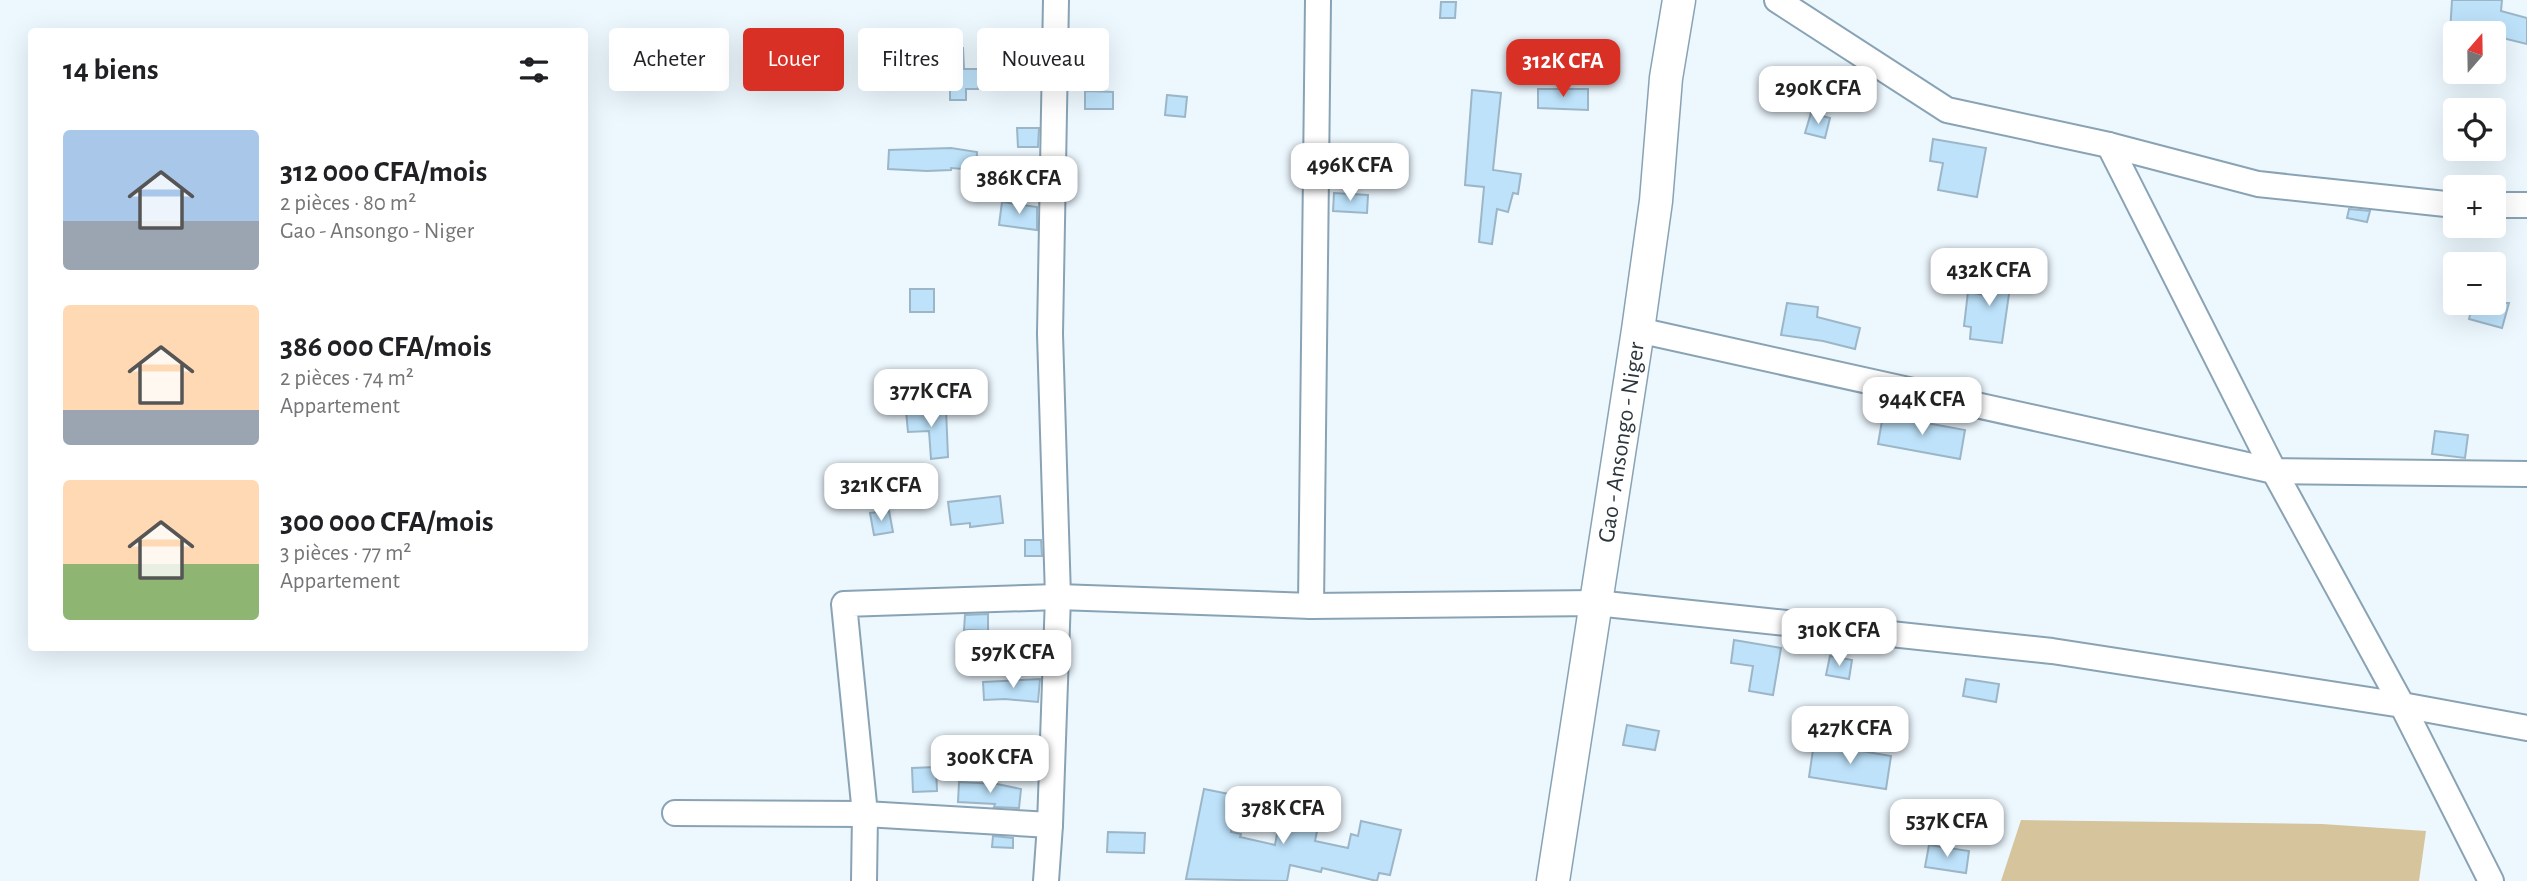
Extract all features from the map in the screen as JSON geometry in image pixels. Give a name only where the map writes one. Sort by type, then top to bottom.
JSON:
[{"type":"main road","name":"Gao - Ansongo - Niger","points":[[1553,881],[1638,330],[1656,201],[1666,78],[1679,0]]},
{"type":"street","points":[[1046,881],[1058,597],[1050,334],[1056,0]]},
{"type":"street","points":[[1311,607],[1318,0]]},
{"type":"street","points":[[1777,0],[1947,110],[2109,145],[2258,184],[2443,204]]},
{"type":"street","points":[[2109,145],[2274,471],[2402,705],[2491,881]]},
{"type":"street","points":[[2506,205],[2527,205]]},
{"type":"street","points":[[1638,330],[2274,471],[2527,474]]},
{"type":"street","points":[[864,881],[865,814],[844,604],[1058,597],[1311,607],[1596,603],[2052,650],[2402,705],[2527,728]]},
{"type":"street","points":[[675,813],[865,814],[1050,825]]},
{"type":"shaded area","points":[[2021,820],[2322,824],[2426,831],[2419,881],[2001,881]]},
{"type":"building","points":[[2452,0],[2502,0],[2501,11],[2527,18],[2527,44],[2506,39],[2506,21],[2451,21]]},
{"type":"building","points":[[1441,2],[1456,2],[1455,18],[1440,18]]},
{"type":"building","points":[[963,48],[964,69],[977,69],[977,89],[966,89],[966,100],[950,100],[950,91],[963,91]]},
{"type":"building","points":[[1538,89],[1588,89],[1588,110],[1538,108]]},
{"type":"building","points":[[1472,90],[1501,93],[1493,170],[1521,174],[1518,194],[1513,193],[1508,212],[1497,209],[1492,244],[1479,242],[1484,187],[1465,185]]},
{"type":"building","points":[[1085,91],[1113,92],[1113,109],[1085,109]]},
{"type":"building","points":[[1167,95],[1187,97],[1185,117],[1165,115]]},
{"type":"building","points":[[1811,113],[1830,118],[1825,138],[1805,133]]},
{"type":"building","points":[[1017,128],[1039,128],[1038,147],[1018,147]]},
{"type":"building","points":[[1933,139],[1986,148],[1977,197],[1938,190],[1943,163],[1930,161]]},
{"type":"building","points":[[951,148],[977,152],[976,170],[888,169],[889,150]]},
{"type":"building","points":[[1334,193],[1368,195],[1367,213],[1333,211]]},
{"type":"building","points":[[1002,202],[1037,207],[1037,230],[999,225]]},
{"type":"building","points":[[2349,209],[2370,211],[2367,222],[2347,218]]},
{"type":"building","points":[[1988,269],[2012,273],[2002,343],[1970,339],[1971,327],[1964,326],[1968,292],[1985,295]]},
{"type":"building","points":[[910,289],[934,289],[934,312],[910,312]]},
{"type":"building","points":[[1787,303],[1818,307],[1817,317],[1860,328],[1855,349],[1781,335]]},
{"type":"building","points":[[2470,315],[2506,315],[2502,328],[2469,319]]},
{"type":"building","points":[[946,409],[948,457],[931,459],[929,431],[908,432],[906,411]]},
{"type":"building","points":[[1883,415],[1965,430],[1960,459],[1878,444]]},
{"type":"building","points":[[2435,431],[2468,435],[2465,458],[2432,454]]},
{"type":"building","points":[[1000,496],[1003,523],[970,527],[970,523],[951,525],[948,502]]},
{"type":"building","points":[[889,511],[893,532],[874,535],[870,513]]},
{"type":"building","points":[[1025,540],[1041,540],[1042,556],[1025,556]]},
{"type":"building","points":[[988,614],[988,631],[964,630],[965,615]]},
{"type":"building","points":[[1734,640],[1781,648],[1773,695],[1749,691],[1753,666],[1731,663]]},
{"type":"building","points":[[1830,656],[1852,660],[1849,679],[1826,675]]},
{"type":"building","points":[[1040,679],[1038,702],[984,700],[983,682]]},
{"type":"building","points":[[1966,679],[1999,684],[1996,702],[1963,696]]},
{"type":"building","points":[[1627,725],[1659,731],[1655,750],[1623,745]]},
{"type":"building","points":[[1814,743],[1891,756],[1886,789],[1809,777]]},
{"type":"building","points":[[936,767],[937,791],[913,792],[912,768]]},
{"type":"building","points":[[959,782],[997,784],[1021,789],[1019,808],[958,802]]},
{"type":"building","points":[[1204,789],[1239,796],[1231,832],[1241,834],[1240,837],[1275,845],[1283,801],[1322,808],[1315,841],[1348,848],[1351,834],[1358,836],[1361,821],[1401,830],[1390,875],[1379,873],[1377,881],[1322,868],[1321,872],[1290,865],[1287,881],[1186,879]]},
{"type":"building","points":[[1108,832],[1145,833],[1144,853],[1107,852]]},
{"type":"building","points":[[993,836],[1013,838],[1013,848],[992,847]]},
{"type":"building","points":[[1929,845],[1969,851],[1966,873],[1925,867]]}]
